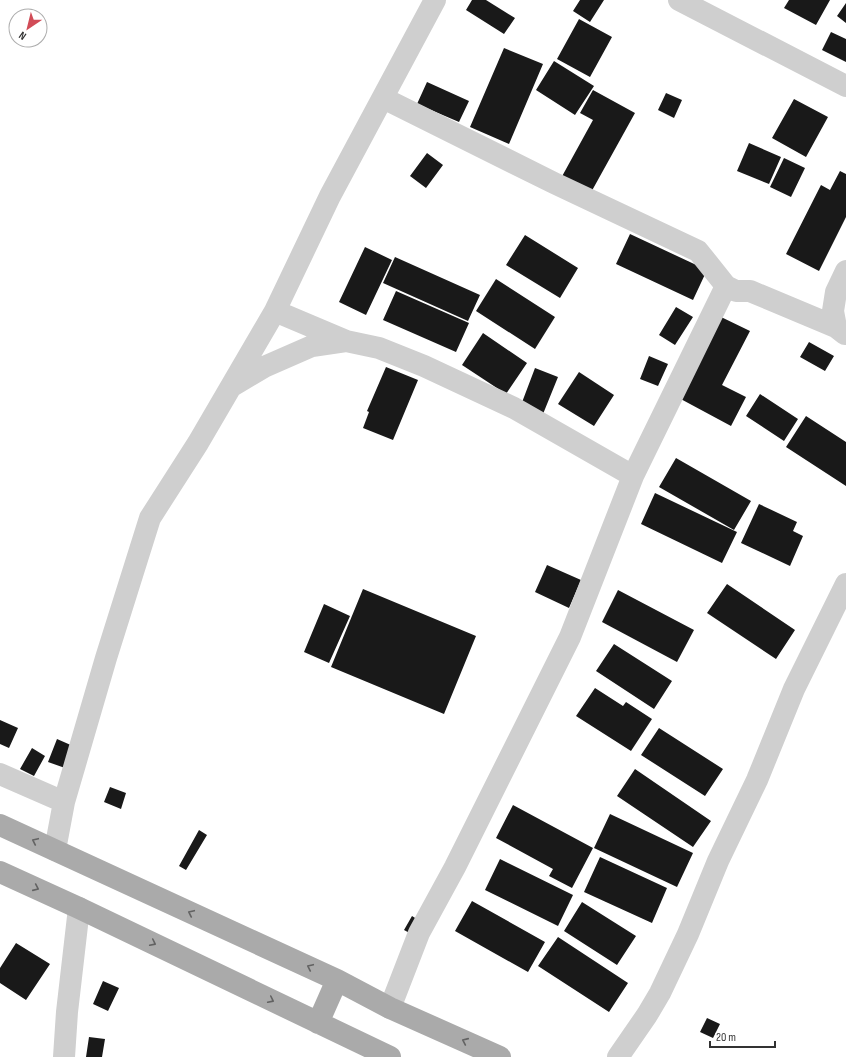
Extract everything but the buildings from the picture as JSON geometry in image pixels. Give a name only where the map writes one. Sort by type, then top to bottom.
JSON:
[{"type":"main road","points":[[0,825],[337,980],[390,1008],[500,1057]]},
{"type":"main road","points":[[0,872],[79,908],[390,1057]]},
{"type":"main road","points":[[318,1022],[337,980]]},
{"type":"street","points":[[55,850],[64,802],[106,658],[150,518],[198,443],[275,311],[330,196],[435,0]]},
{"type":"street","points":[[687,2],[846,86]]},
{"type":"street","points":[[383,98],[554,183],[698,251],[726,286],[736,291],[750,291],[841,331]]},
{"type":"street","points":[[841,331],[833,311],[836,292],[846,271]]},
{"type":"street","points":[[390,1008],[419,933],[455,867],[570,637],[633,476],[726,286]]},
{"type":"street","points":[[275,311],[346,341],[379,348],[470,387],[514,408],[633,476]]},
{"type":"street","points":[[231,386],[264,367],[312,346],[346,341]]},
{"type":"street","points":[[618,1057],[647,1015],[660,992],[688,934],[718,860],[757,780],[794,689],[839,613],[846,584]]},
{"type":"street","points":[[0,774],[64,802]]},
{"type":"street","points":[[64,1057],[67,1012],[79,908]]}]
